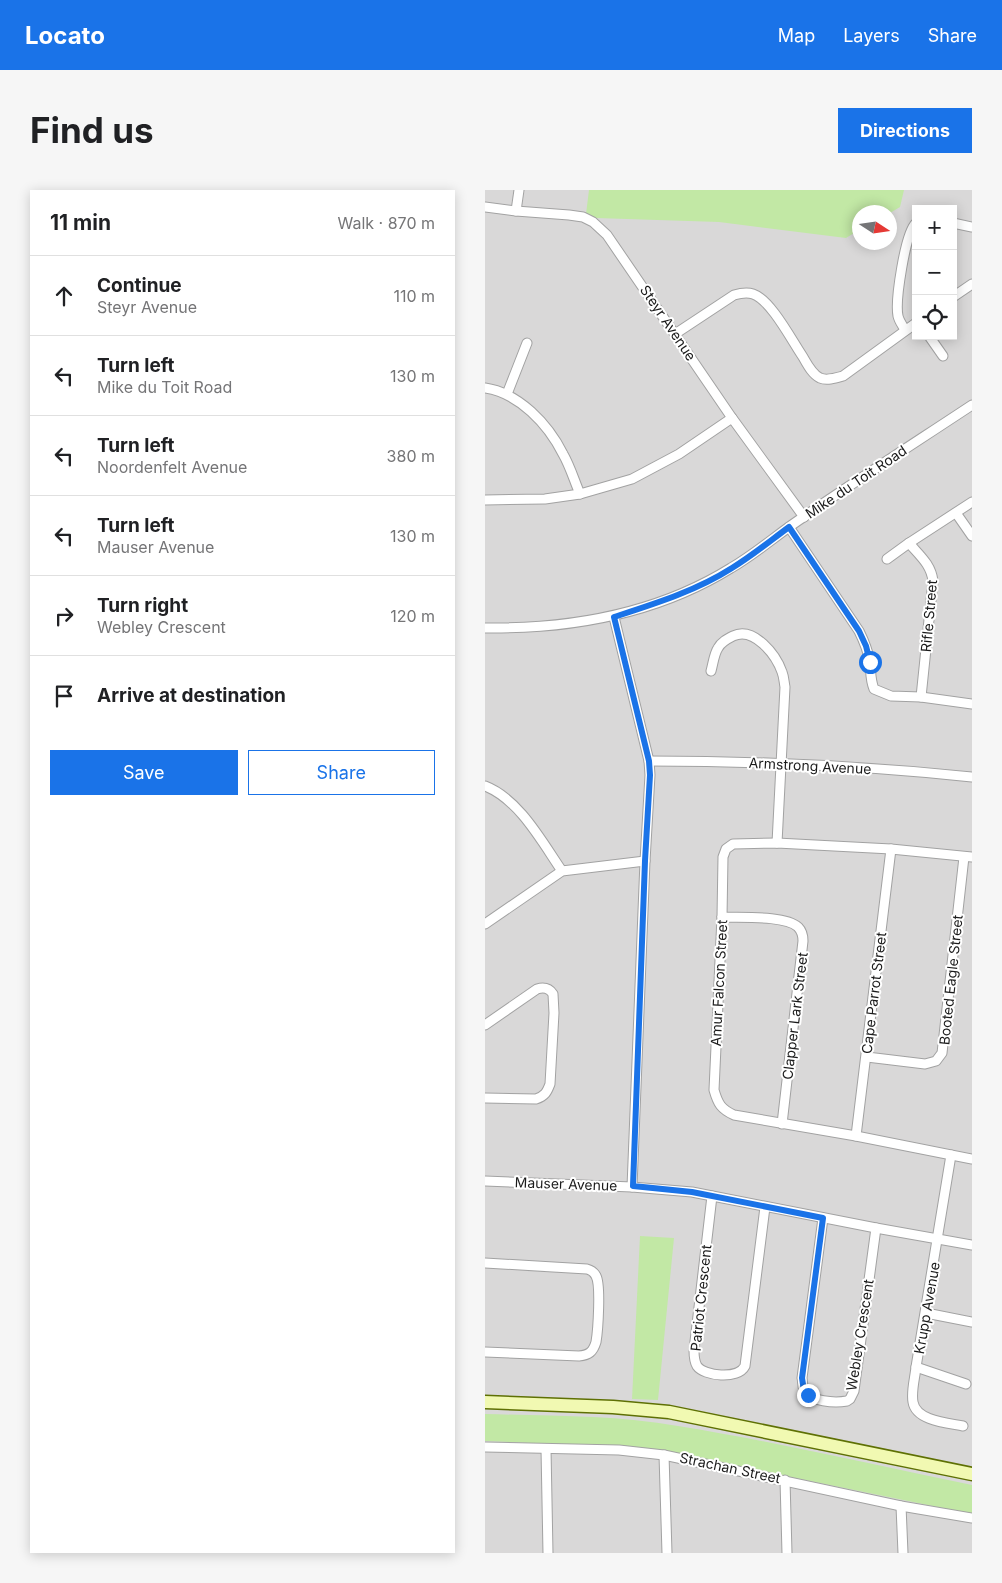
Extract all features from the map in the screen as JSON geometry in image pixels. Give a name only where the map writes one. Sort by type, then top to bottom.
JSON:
[{"type":"street","points":[[516,211],[519,190]]},
{"type":"street","name":"Steyr Avenue","points":[[485,207],[569,214],[593,222],[607,235],[732,418],[804,516]]},
{"type":"street","points":[[957,223],[972,227]]},
{"type":"street","points":[[905,330],[898,317],[897,304],[907,240],[912,226]]},
{"type":"street","points":[[956,295],[972,284]]},
{"type":"street","points":[[675,334],[734,295],[745,292],[754,294],[764,301],[773,312],[810,369],[820,378],[831,379],[843,376],[912,326]]},
{"type":"street","points":[[932,340],[943,356]]},
{"type":"street","points":[[507,394],[527,342]]},
{"type":"street","points":[[485,388],[507,394],[519,401],[539,420],[553,437],[563,454],[580,494]]},
{"type":"street","name":"Mike du Toit Road","points":[[485,628],[523,629],[575,624],[614,617],[654,605],[705,582],[732,568],[804,516],[972,405]]},
{"type":"street","points":[[485,500],[545,499],[580,494],[632,479],[679,454],[732,418]]},
{"type":"street","points":[[887,559],[972,502]]},
{"type":"street","points":[[956,513],[972,536]]},
{"type":"street","points":[[789,527],[859,631],[866,646],[870,662],[871,680],[875,689],[891,696],[921,697],[972,704]]},
{"type":"street","name":"Rifle Street","points":[[909,543],[928,564],[932,572],[933,581],[921,697]]},
{"type":"street","points":[[614,617],[649,761],[650,775],[633,1186]]},
{"type":"street","points":[[711,671],[718,648],[725,640],[737,634],[745,634],[760,640],[782,671],[785,687],[777,843]]},
{"type":"street","name":"Armstrong Avenue","points":[[649,761],[781,764],[972,776]]},
{"type":"street","points":[[485,786],[496,790],[519,810],[562,871]]},
{"type":"street","name":"Amur Falcon Street","points":[[968,857],[891,849],[777,843],[733,844],[726,849],[723,857],[715,1090],[717,1102],[723,1110],[734,1115],[856,1136],[972,1159]]},
{"type":"street","name":"Cape Parrot Street","points":[[856,1136],[891,849]]},
{"type":"street","name":"Booted Eagle Street","points":[[867,1057],[925,1064],[936,1061],[942,1054],[968,857]]},
{"type":"street","points":[[485,924],[562,871],[645,861]]},
{"type":"street","name":"Clapper Lark Street","points":[[722,917],[780,920],[793,923],[802,932],[803,941],[782,1124]]},
{"type":"street","points":[[485,1025],[537,990],[546,988],[553,994],[554,1013],[550,1084],[548,1090],[541,1098],[536,1099],[485,1098]]},
{"type":"street","name":"Krupp Avenue","points":[[951,1156],[916,1366],[913,1399],[917,1411],[934,1420],[963,1426]]},
{"type":"street","name":"Mauser Avenue","points":[[485,1181],[633,1186],[712,1196],[972,1245]]},
{"type":"street","name":"Patriot Crescent","points":[[712,1196],[694,1350],[698,1367],[707,1372],[730,1376],[740,1373],[745,1366],[765,1207]]},
{"type":"street","name":"Webley Crescent","points":[[823,1218],[802,1378],[804,1391],[815,1398],[847,1401],[854,1391],[876,1228]]},
{"type":"street","points":[[485,1263],[587,1269],[593,1271],[598,1280],[596,1342],[595,1348],[588,1354],[579,1356],[485,1352]]},
{"type":"street","points":[[926,1313],[972,1322]]},
{"type":"street","points":[[916,1366],[966,1384]]},
{"type":"street","points":[[485,1402],[621,1407],[669,1412],[972,1474]]},
{"type":"street","name":"Strachan Street","points":[[485,1447],[619,1450],[664,1455],[901,1506],[972,1518]]},
{"type":"street","points":[[546,1449],[548,1553]]},
{"type":"street","points":[[664,1455],[667,1553]]},
{"type":"street","points":[[785,1480],[787,1553]]},
{"type":"street","points":[[901,1506],[903,1553]]},
{"type":"shaded area","points":[[485,190],[972,190],[972,1553],[485,1553]]},
{"type":"green space","points":[[589,190],[904,190],[900,207],[897,209],[897,205],[852,205],[852,234],[846,238],[719,222],[596,218],[586,214]]},
{"type":"green space","points":[[640,1236],[674,1238],[658,1400],[632,1399]]},
{"type":"green space","points":[[485,1414],[582,1417],[654,1422],[789,1446],[972,1485],[972,1514],[663,1451],[621,1447],[485,1441]]},
{"type":"route","points":[[808,1395],[804,1391],[802,1378],[823,1218],[692,1192],[633,1186],[650,775],[649,761],[614,617],[654,605],[696,587],[732,568],[789,527],[859,631],[866,646],[870,662]]}]
